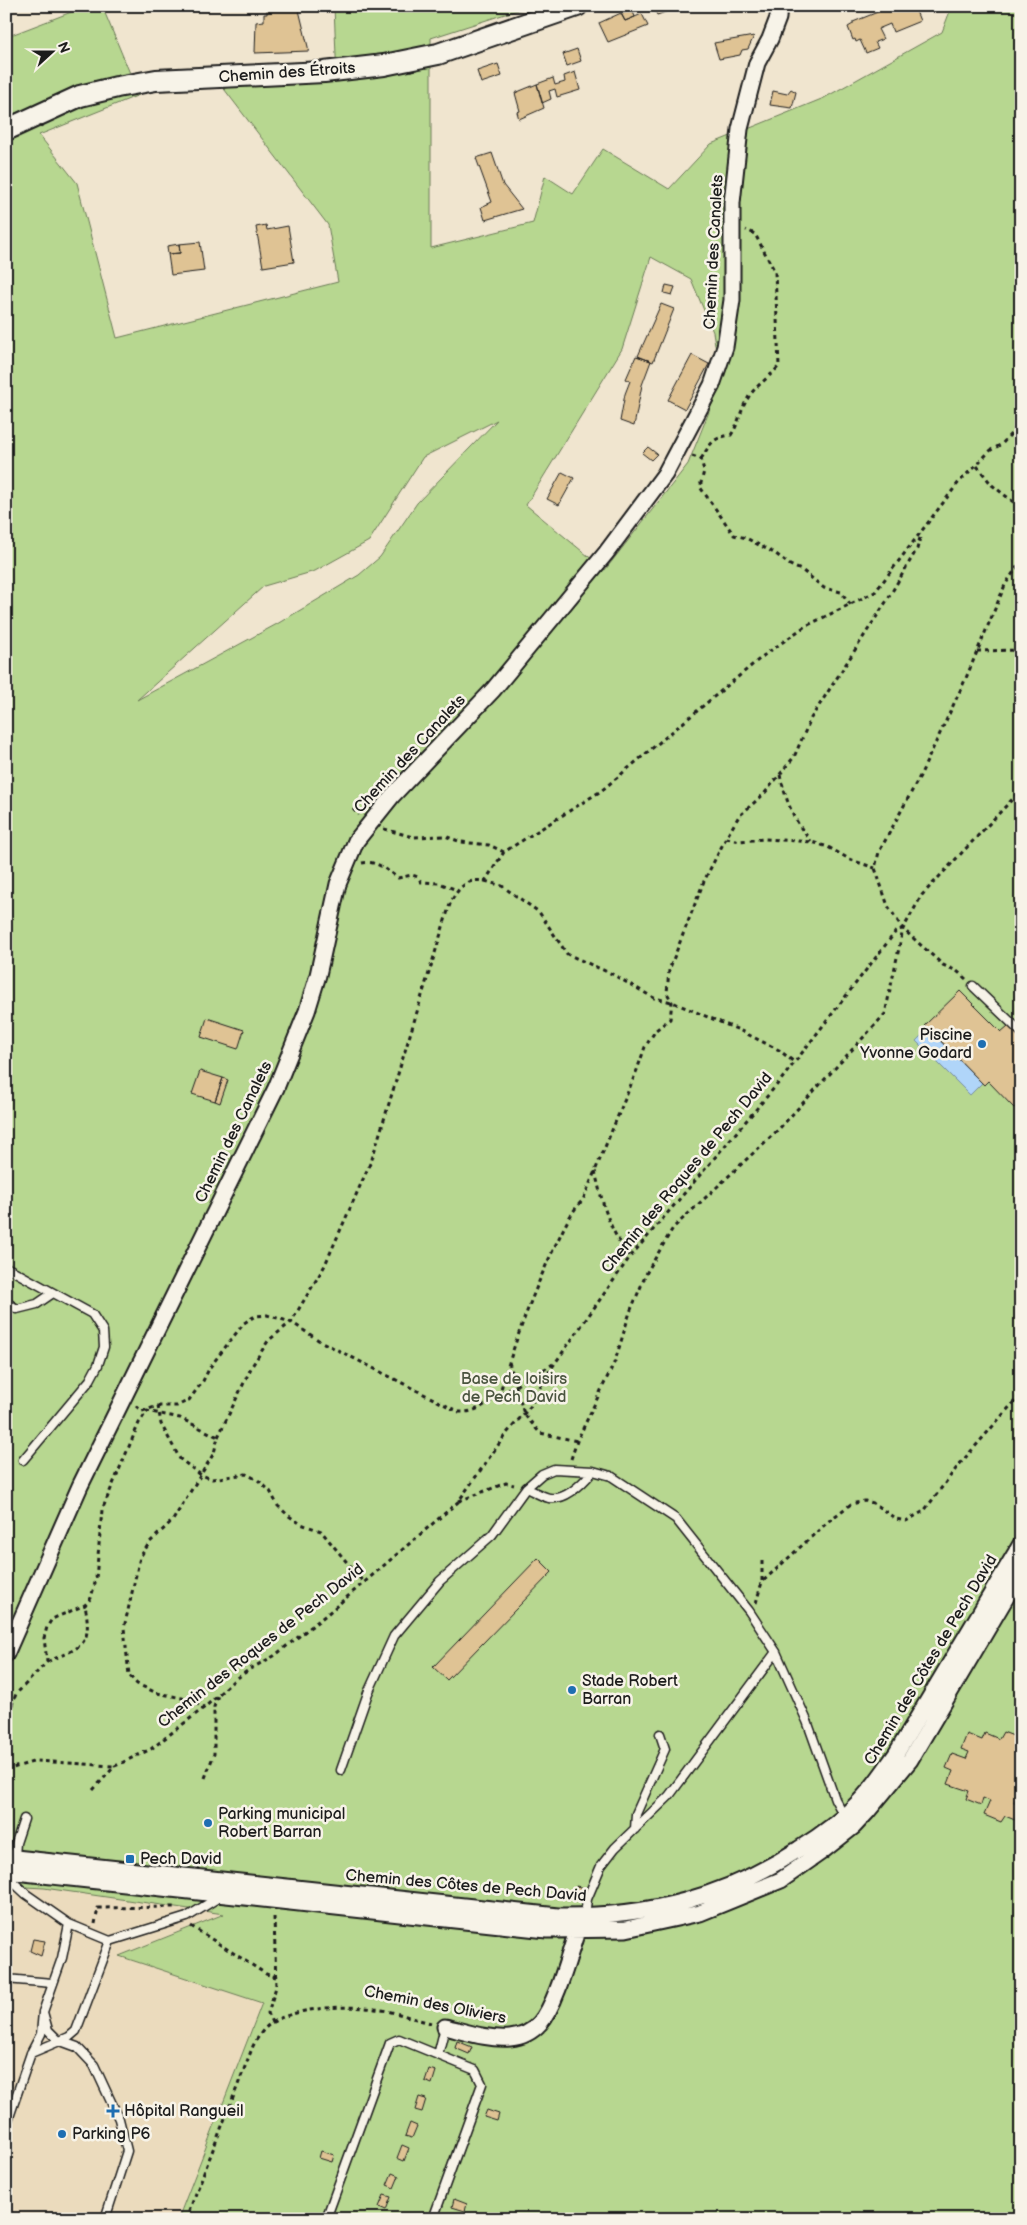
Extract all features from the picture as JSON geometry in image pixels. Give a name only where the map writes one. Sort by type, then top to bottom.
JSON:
[{"type":"main road","name":"Chemin des Étroits","points":[[6,130],[80,96],[117,87],[156,80],[314,72],[384,65],[438,54],[573,7]]},
{"type":"street","name":"Chemin des Canalets","points":[[6,1654],[80,1486],[293,1050],[318,975],[338,884],[348,858],[369,823],[392,796],[493,690],[554,619],[606,553],[665,474],[712,385],[726,347],[732,300],[731,223],[740,129],[749,86],[757,63],[775,25],[779,6]]},
{"type":"street","name":"Chemin des Côtes de Pech David","points":[[849,1821],[896,1754],[1021,1544]]},
{"type":"street","name":"Chemin des Côtes de Pech David","points":[[10,1865],[218,1888],[547,1930],[582,1924],[626,1929],[700,1913],[739,1899],[781,1880],[887,1791],[910,1760],[1021,1572]]},
{"type":"street","name":"Chemin des Oliviers","points":[[446,2027],[500,2038],[514,2037],[529,2032],[539,2024],[550,2007],[582,1924]]},
{"type":"lane","points":[[974,986],[1021,1032]]},
{"type":"lane","points":[[6,1267],[92,1314],[102,1332],[104,1347],[98,1365],[90,1380],[23,1460]]},
{"type":"lane","points":[[6,1302],[17,1309],[37,1304],[53,1293]]},
{"type":"lane","points":[[341,1770],[368,1693],[394,1636],[440,1581],[492,1535],[526,1488],[542,1474],[554,1469],[593,1471],[611,1476],[676,1519],[749,1610],[776,1652],[808,1721],[835,1799],[849,1821]]},
{"type":"lane","points":[[526,1488],[550,1498],[564,1496],[584,1482],[593,1471]]},
{"type":"lane","points":[[582,1924],[587,1899],[601,1866],[614,1848],[669,1796],[776,1652]]},
{"type":"lane","points":[[635,1829],[636,1814],[665,1749],[660,1734]]},
{"type":"lane","points":[[24,1819],[10,1865],[13,1882],[26,1894],[69,1924],[110,1941],[187,1917],[216,1899],[218,1888]]},
{"type":"lane","points":[[6,2126],[31,2053],[41,2034],[43,2012],[62,1958],[69,1924]]},
{"type":"lane","points":[[31,2053],[58,2040],[69,2037],[76,2031],[110,1941]]},
{"type":"lane","points":[[6,1979],[52,1983]]},
{"type":"lane","points":[[43,2012],[48,2030],[58,2040],[77,2047],[94,2065],[119,2119],[127,2152],[105,2219]]},
{"type":"lane","points":[[438,2054],[446,2027]]},
{"type":"lane","points":[[326,2219],[390,2043],[399,2039],[475,2070],[482,2084],[433,2219]]},
{"type":"path","points":[[731,223],[755,234],[775,272],[779,366],[760,382],[747,399],[736,428],[731,435],[719,437],[713,441],[701,459],[704,471],[700,488],[734,534],[753,541],[776,554],[790,565],[803,571],[824,588],[841,592],[850,605]]},
{"type":"path","points":[[485,881],[504,852],[601,791],[747,669],[792,635],[826,615],[875,592],[959,482],[991,450],[1002,444],[1021,422]]},
{"type":"path","points":[[680,446],[692,456],[701,459]]},
{"type":"path","points":[[977,466],[992,485],[1021,508]]},
{"type":"path","points":[[498,1396],[545,1264],[572,1211],[583,1200],[645,1047],[656,1030],[670,1019],[672,1002],[667,993],[669,970],[704,881],[739,816],[764,794],[794,757],[811,718],[891,594],[917,549],[922,531]]},
{"type":"path","points":[[974,986],[957,971],[943,965],[903,929],[888,906],[875,868],[879,852],[920,776],[1005,585],[1021,561]]},
{"type":"path","points":[[977,651],[1021,650]]},
{"type":"path","points":[[780,775],[787,804],[800,828],[812,842]]},
{"type":"path","points":[[570,1470],[576,1441],[615,1361],[630,1312],[647,1272],[673,1228],[778,1130],[885,1014],[903,929],[922,895],[1021,790]]},
{"type":"path","points":[[369,823],[391,832],[422,838],[445,836],[461,842],[489,846],[504,852]]},
{"type":"path","points":[[726,838],[740,841],[765,839],[812,842],[875,868]]},
{"type":"path","points":[[348,858],[362,863],[377,863],[398,878],[418,876],[421,882],[439,883],[457,890]]},
{"type":"path","points":[[205,1707],[182,1698],[157,1694],[136,1684],[129,1675],[124,1628],[140,1557],[150,1542],[174,1520],[214,1453],[218,1437],[252,1366],[268,1341],[291,1322],[324,1267],[372,1158],[450,904],[457,890],[468,882],[478,880],[502,886],[539,912],[567,954],[612,974],[654,998],[672,1002],[739,1030],[779,1050],[794,1062]]},
{"type":"path","name":"Chemin des Roques de Pech David","points":[[93,1790],[115,1766],[151,1749],[205,1707],[244,1673],[274,1656],[326,1615],[458,1502],[506,1434],[530,1407],[546,1376],[630,1257],[794,1062],[897,930],[903,929]]},
{"type":"path","points":[[595,1170],[603,1204],[612,1230],[630,1257]]},
{"type":"path","points":[[47,1662],[44,1638],[47,1627],[52,1619],[85,1605],[91,1598],[96,1579],[102,1510],[139,1422],[147,1411],[158,1406],[177,1406],[189,1400],[210,1368],[244,1323],[255,1316],[266,1315],[291,1322],[320,1342],[459,1412],[476,1411],[556,1362]]},
{"type":"path","points":[[509,1362],[524,1414],[540,1433],[576,1441]]},
{"type":"path","points":[[762,1582],[830,1520],[851,1504],[865,1501],[873,1503],[896,1519],[906,1521],[924,1511],[958,1466],[1021,1394]]},
{"type":"path","points":[[123,1397],[142,1411],[180,1418],[218,1437]]},
{"type":"path","points":[[158,1406],[161,1424],[180,1458],[201,1475],[212,1479],[246,1474],[258,1480],[270,1491],[278,1506],[289,1516],[301,1524],[321,1531],[364,1583]]},
{"type":"path","points":[[458,1502],[506,1483],[526,1488]]},
{"type":"path","points":[[749,1610],[755,1604],[762,1582],[762,1561]]},
{"type":"path","points":[[85,1605],[88,1634],[83,1644],[47,1662],[16,1694],[10,1710],[11,1743],[6,1769],[36,1761],[115,1766]]},
{"type":"path","points":[[205,1778],[214,1754],[214,1707],[218,1695]]},
{"type":"path","points":[[272,2023],[268,2013],[276,1987],[274,1907]]},
{"type":"path","points":[[190,1926],[266,1974],[276,1977]]},
{"type":"path","name":"Chemin des Oliviers","points":[[186,2219],[253,2046],[264,2029],[272,2023],[298,2012],[351,2007],[376,2009],[446,2027]]},
{"type":"shaded area","name":"Hôpital Rangueil","points":[[6,1886],[44,1888],[225,1914],[120,1956],[262,2003],[178,2219],[6,2219]]},
{"type":"green space","name":"Base de loisirs de Pech David","points":[[87,6],[102,6],[139,95],[39,135],[77,183],[117,338],[338,282],[328,225],[218,81],[337,81],[334,6],[530,6],[431,38],[431,248],[533,223],[545,176],[573,194],[603,149],[669,189],[711,144],[824,98],[942,32],[952,6],[1021,6],[1021,2219],[178,2219],[262,2003],[119,1956],[224,1914],[44,1888],[6,1886],[6,37]],"holes":[[[651,257],[691,279],[713,332],[721,382],[688,464],[605,570],[526,505],[622,349]],[[497,420],[417,503],[380,557],[359,575],[277,624],[137,700],[264,586],[315,571],[369,541],[423,457]]]},
{"type":"water","points":[[928,1029],[982,1083],[970,1095],[916,1041]]},
{"type":"building","points":[[267,6],[298,6],[309,51],[255,53],[256,22],[264,21],[264,14],[267,14]]},
{"type":"building","points":[[653,6],[677,6],[677,8],[657,15]]},
{"type":"building","points":[[885,6],[914,6],[920,21],[893,32],[890,24],[878,29],[883,39],[875,42],[878,48],[866,53],[860,40],[856,42],[855,39],[853,40],[848,27],[853,22],[885,9]]},
{"type":"building","points":[[632,9],[635,17],[625,21],[621,14]]},
{"type":"building","points":[[621,13],[625,21],[642,14],[648,26],[608,42],[599,23]]},
{"type":"building","points":[[754,36],[748,49],[742,50],[740,55],[719,59],[714,43]]},
{"type":"building","points":[[577,49],[581,61],[567,66],[563,54]]},
{"type":"building","points":[[498,64],[502,76],[481,83],[477,71]]},
{"type":"building","points":[[575,72],[580,90],[557,97],[555,89],[549,91],[551,99],[542,103],[537,84],[553,78],[555,85],[565,82],[564,76]]},
{"type":"building","points":[[537,84],[544,108],[519,119],[517,112],[520,111],[515,93]]},
{"type":"building","points":[[791,89],[796,92],[792,108],[770,105],[773,91],[787,94]]},
{"type":"building","points":[[492,153],[503,185],[522,209],[485,220],[481,207],[492,202],[476,158]]},
{"type":"building","points":[[266,225],[267,230],[288,226],[294,262],[263,267],[256,227]]},
{"type":"building","points":[[200,242],[204,271],[171,275],[168,254],[180,253],[179,244]]},
{"type":"building","points":[[179,244],[180,253],[168,254],[167,246]]},
{"type":"building","points":[[666,285],[675,287],[672,295],[664,293]]},
{"type":"building","points":[[661,304],[674,309],[653,362],[638,356]]},
{"type":"building","points":[[692,355],[709,364],[685,409],[668,400]]},
{"type":"building","points":[[636,356],[651,361],[642,385],[634,426],[620,421],[625,394],[630,381],[626,379]]},
{"type":"building","points":[[648,447],[657,454],[651,460],[642,453]]},
{"type":"building","points":[[562,472],[574,478],[559,505],[547,499]]},
{"type":"building","name":"Piscine Yvonne Godard","points":[[960,991],[1001,1032],[1008,1026],[1021,1039],[1021,1102],[1014,1108],[988,1081],[984,1085],[925,1025]]},
{"type":"building","points":[[207,1018],[244,1030],[238,1049],[201,1037]]},
{"type":"building","points":[[200,1071],[223,1078],[215,1101],[192,1094]]},
{"type":"building","points":[[223,1078],[228,1080],[220,1103],[215,1101]]},
{"type":"building","points":[[538,1558],[552,1572],[447,1680],[433,1667]]},
{"type":"building","points":[[1019,1730],[1021,1731],[1021,1797],[1017,1795],[1014,1802],[1021,1806],[1015,1820],[1005,1816],[1001,1822],[984,1815],[990,1801],[983,1798],[981,1805],[966,1799],[969,1791],[948,1784],[953,1771],[946,1768],[952,1754],[966,1759],[969,1752],[961,1749],[967,1734],[982,1740],[985,1733],[999,1739],[1003,1732],[1016,1737]]},
{"type":"building","points":[[576,1886],[585,1888],[584,1894],[575,1892]]},
{"type":"building","points":[[33,1939],[45,1941],[41,1956],[30,1951]]},
{"type":"building","points":[[457,2041],[472,2047],[469,2054],[455,2048]]},
{"type":"building","points":[[429,2069],[436,2071],[432,2084],[425,2081]]},
{"type":"building","points":[[419,2097],[426,2099],[422,2112],[415,2110]]},
{"type":"building","points":[[487,2110],[499,2114],[497,2121],[484,2117]]},
{"type":"building","points":[[410,2123],[417,2126],[412,2138],[405,2136]]},
{"type":"building","points":[[402,2145],[409,2148],[404,2161],[397,2158]]},
{"type":"building","points":[[321,2151],[334,2155],[332,2162],[319,2158]]},
{"type":"building","points":[[392,2173],[399,2176],[394,2188],[387,2185]]},
{"type":"building","points":[[384,2195],[391,2197],[386,2210],[379,2207]]},
{"type":"building","points":[[454,2199],[467,2204],[465,2211],[452,2207]]},
{"type":"place","name":"Piscine Yvonne Godard","points":[[982,1044]]},
{"type":"place","name":"Stade Robert Barran","points":[[572,1690]]},
{"type":"place","name":"Parking municipal Robert Barran","points":[[208,1823]]},
{"type":"place","name":"Pech David","points":[[130,1859]]},
{"type":"place","name":"Hôpital Rangueil","points":[[113,2111]]},
{"type":"place","name":"Parking P6","points":[[62,2134]]}]
